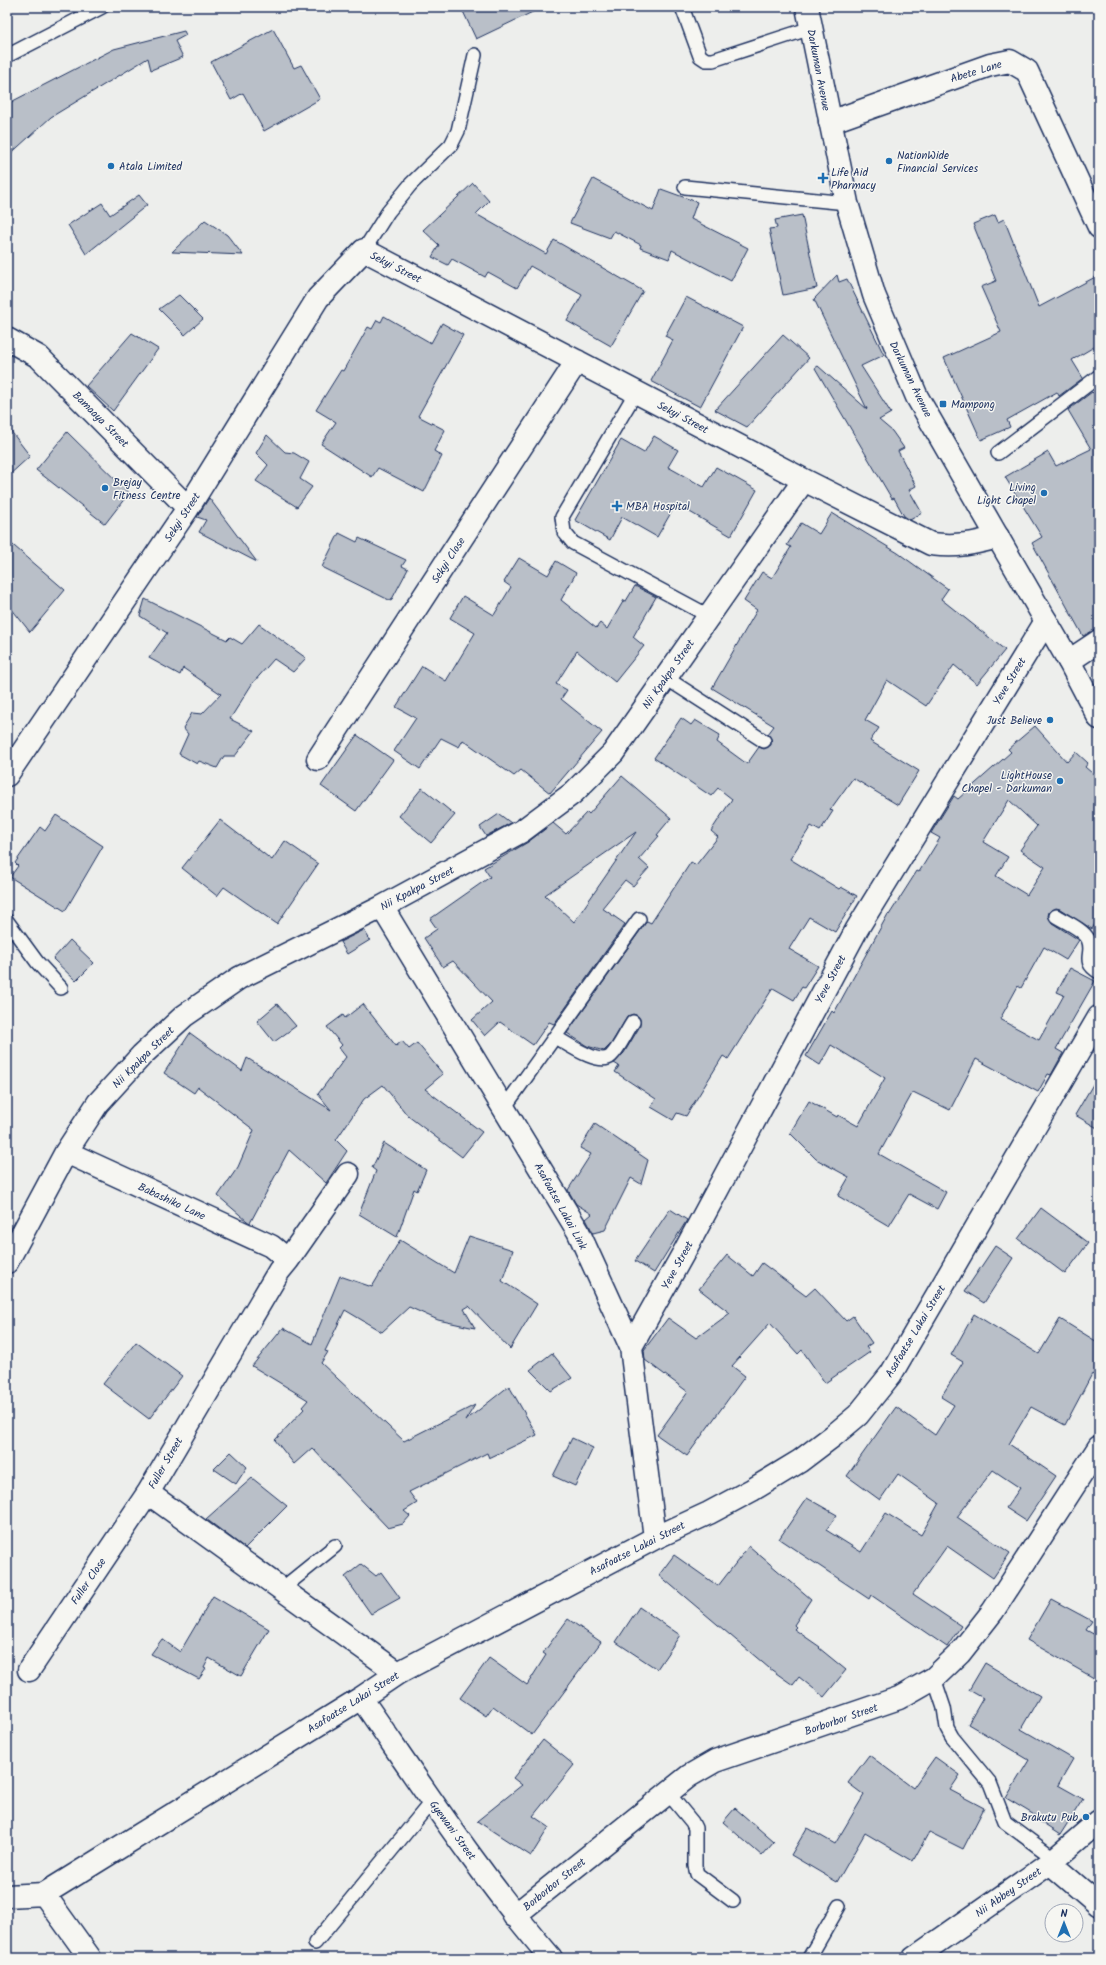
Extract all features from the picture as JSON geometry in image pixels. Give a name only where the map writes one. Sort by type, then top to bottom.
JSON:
[{"type":"street","name":"Darkuman Avenue","points":[[807,7],[847,203],[874,295],[914,390],[1069,661],[1099,718]]},
{"type":"street","name":"Abete Lane","points":[[830,122],[990,65],[1010,61],[1028,71],[1099,227]]},
{"type":"street","name":"Sekyi Street","points":[[7,775],[188,508],[318,298],[364,250],[804,480],[931,544],[954,546],[978,543],[998,537]]},
{"type":"street","name":"Bamaaya Street","points":[[7,339],[39,357],[188,508]]},
{"type":"street","name":"Sekyi Close","points":[[318,759],[577,362]]},
{"type":"street","name":"Nii Kpakpa Street","points":[[7,1262],[66,1152],[98,1103],[142,1055],[184,1016],[239,978],[382,907],[522,831],[573,793],[613,753],[804,480]]},
{"type":"street","name":"Yeve Street","points":[[631,1347],[683,1254],[857,929],[1046,621]]},
{"type":"street","points":[[1069,661],[1099,640]]},
{"type":"street","name":"Asafoatse Lakai Link","points":[[382,907],[578,1231],[631,1347],[655,1538]]},
{"type":"street","name":"Asafoatse Lakai Street","points":[[7,1896],[44,1894],[362,1698],[398,1673],[655,1538],[709,1513],[752,1490],[800,1461],[858,1415],[891,1374],[1099,1017]]},
{"type":"street","name":"Babashiko Lane","points":[[66,1152],[271,1246],[283,1256]]},
{"type":"street","name":"Fuller Street","points":[[348,1174],[283,1256],[279,1271],[148,1493],[283,1588],[398,1673]]},
{"type":"street","name":"Borborbor Street","points":[[514,1916],[689,1776],[715,1761],[898,1698],[934,1678],[960,1653],[993,1611],[1099,1447]]},
{"type":"street","name":"Fuller Close","points":[[29,1670],[148,1493]]},
{"type":"street","name":"Gyewani Street","points":[[362,1698],[432,1801],[514,1916],[551,1958]]},
{"type":"street","name":"Nii Abbey Street","points":[[914,1958],[1052,1861],[1099,1821]]},
{"type":"street","points":[[1052,1861],[1099,1906]]},
{"type":"street","points":[[44,1894],[90,1958]]},
{"type":"lane","points":[[7,56],[102,7]]},
{"type":"lane","points":[[682,7],[700,56],[706,60],[713,60],[811,28]]},
{"type":"lane","points":[[364,250],[388,212],[411,184],[452,145],[458,131],[475,55]]},
{"type":"lane","points":[[685,186],[847,203]]},
{"type":"lane","points":[[998,453],[1099,376]]},
{"type":"lane","points":[[636,392],[562,518],[564,532],[573,543],[709,616]]},
{"type":"lane","points":[[666,678],[764,741]]},
{"type":"lane","points":[[1056,916],[1083,933],[1088,938],[1090,944],[1088,961],[1092,967],[1099,972]]},
{"type":"lane","points":[[504,1108],[639,919]]},
{"type":"lane","points":[[7,921],[37,962],[60,988]]},
{"type":"lane","points":[[555,1037],[596,1059],[604,1059],[611,1056],[633,1022]]},
{"type":"lane","points":[[283,1588],[335,1546]]},
{"type":"lane","points":[[934,1678],[944,1708],[947,1728],[952,1737],[990,1783],[1005,1822],[1052,1861]]},
{"type":"lane","points":[[668,1793],[695,1828],[695,1866],[697,1874],[733,1901]]},
{"type":"lane","points":[[315,1943],[432,1801]]},
{"type":"lane","points":[[809,1958],[840,1906]]},
{"type":"building","points":[[461,7],[543,7],[476,39]]},
{"type":"building","points":[[273,29],[294,68],[301,65],[320,99],[264,131],[243,93],[231,100],[211,62]]},
{"type":"building","points":[[184,31],[186,35],[175,41],[183,57],[151,70],[148,58],[51,117],[7,157],[7,105],[11,102],[114,49]]},
{"type":"building","points":[[593,179],[653,211],[661,189],[697,202],[691,219],[748,248],[731,281],[672,250],[669,259],[640,248],[641,245],[614,231],[610,238],[570,223]]},
{"type":"building","points":[[473,183],[489,201],[476,214],[546,254],[554,240],[643,291],[611,346],[567,321],[582,295],[530,266],[517,288],[488,272],[485,277],[452,259],[448,265],[432,257],[439,245],[423,230]]},
{"type":"building","points":[[139,195],[147,205],[86,254],[68,225],[102,203],[110,215]]},
{"type":"building","points":[[802,215],[817,288],[783,295],[769,229],[777,228],[775,220]]},
{"type":"building","points":[[995,215],[998,222],[1004,219],[1039,307],[1099,275],[1099,344],[1072,360],[1083,378],[1059,396],[1057,392],[1007,420],[1010,427],[981,440],[944,358],[1001,332],[981,287],[996,281],[973,224]]},
{"type":"building","points":[[205,220],[227,235],[243,255],[172,252]]},
{"type":"building","points":[[837,275],[839,282],[847,279],[884,355],[861,366],[891,413],[879,420],[892,431],[904,448],[898,451],[916,486],[909,490],[922,513],[910,520],[904,516],[894,498],[892,499],[815,368],[818,366],[867,409],[814,299]]},
{"type":"building","points":[[179,295],[203,319],[185,335],[159,309]]},
{"type":"building","points":[[686,297],[743,327],[700,407],[651,381],[673,340],[665,336]]},
{"type":"building","points":[[384,316],[431,343],[442,323],[463,335],[418,416],[445,430],[434,451],[442,456],[424,492],[378,468],[372,477],[321,444],[336,422],[316,410],[341,370],[343,371],[368,327],[372,329],[377,320],[381,322]]},
{"type":"building","points":[[132,333],[158,349],[113,411],[86,386]]},
{"type":"building","points":[[783,335],[809,358],[747,427],[715,410]]},
{"type":"building","points":[[1099,389],[1099,628],[1083,636],[1032,543],[1042,537],[1005,477],[1048,452],[1056,466],[1091,449],[1068,410],[1092,392],[1093,393]]},
{"type":"building","points":[[7,426],[30,456],[7,477]]},
{"type":"building","points":[[67,432],[129,493],[105,524],[36,470]]},
{"type":"building","points":[[267,435],[285,452],[294,453],[309,462],[300,479],[312,487],[297,507],[256,481],[268,465],[256,453]]},
{"type":"building","points":[[654,436],[678,450],[668,467],[704,487],[716,467],[757,490],[731,536],[676,504],[657,537],[622,517],[610,540],[575,520],[621,440],[644,453]]},
{"type":"building","points":[[209,498],[257,562],[199,532],[206,520],[197,517]]},
{"type":"building","points":[[832,513],[898,553],[948,589],[941,599],[1005,650],[977,684],[954,665],[926,706],[887,680],[865,720],[879,728],[870,741],[919,771],[898,805],[853,778],[830,810],[833,811],[820,831],[811,826],[790,859],[839,889],[841,887],[857,896],[835,932],[809,917],[789,949],[818,966],[804,988],[802,987],[794,1000],[773,988],[728,1059],[723,1056],[686,1116],[677,1113],[673,1120],[651,1107],[656,1099],[615,1072],[619,1066],[614,1063],[624,1053],[640,1026],[640,1019],[638,1016],[633,1014],[627,1017],[611,1044],[604,1051],[587,1046],[567,1033],[647,921],[651,923],[691,862],[696,865],[718,837],[711,831],[732,799],[718,788],[711,796],[654,758],[681,718],[691,725],[695,720],[720,735],[717,742],[747,764],[759,747],[764,749],[771,745],[771,738],[768,734],[774,726],[712,688],[757,610],[744,601],[762,572],[772,578],[791,547],[787,545],[801,523],[819,534]]},
{"type":"building","points":[[339,533],[357,542],[359,538],[406,560],[402,566],[408,569],[391,601],[322,567]]},
{"type":"building","points":[[7,540],[65,590],[30,632],[7,603]]},
{"type":"building","points":[[519,558],[548,575],[556,561],[576,573],[561,600],[596,628],[600,623],[607,629],[624,600],[626,601],[635,586],[656,597],[633,637],[644,646],[615,682],[577,651],[556,684],[567,690],[561,699],[602,732],[550,793],[521,770],[514,776],[463,740],[459,747],[441,738],[420,769],[394,751],[416,718],[396,707],[422,666],[446,681],[475,633],[450,618],[463,596],[494,615],[511,587],[504,582]]},
{"type":"building","points":[[145,599],[227,640],[230,637],[242,644],[259,624],[306,658],[293,672],[274,659],[252,684],[230,719],[254,731],[235,756],[224,756],[217,768],[199,761],[197,764],[179,754],[188,734],[183,728],[192,713],[202,714],[221,694],[183,668],[180,675],[149,658],[167,633],[140,616]]},
{"type":"building","points":[[1035,726],[1067,762],[1076,752],[1088,763],[1085,767],[1099,779],[1099,917],[1092,929],[1060,909],[1056,908],[1049,912],[1048,916],[1052,923],[1079,940],[1066,960],[1044,947],[1021,988],[1018,986],[1000,1019],[1039,1040],[1064,995],[1057,992],[1070,968],[1095,981],[1056,1049],[1063,1053],[1051,1075],[1048,1074],[1038,1092],[976,1059],[950,1110],[913,1092],[879,1154],[946,1192],[937,1209],[909,1194],[889,1226],[838,1196],[849,1177],[816,1159],[790,1133],[809,1101],[837,1117],[838,1115],[858,1126],[885,1078],[831,1045],[820,1065],[806,1056],[832,1011],[834,1013],[888,914],[889,915],[917,871],[919,872],[940,838],[931,833],[954,796],[958,799],[1011,752],[1008,749]],"holes":[[[1009,800],[1037,826],[1020,850],[1045,867],[1027,895],[996,876],[1008,857],[983,842]]]},
{"type":"building","points":[[357,735],[393,760],[356,811],[321,786]]},
{"type":"building","points":[[622,776],[671,818],[657,835],[659,836],[639,859],[649,868],[633,886],[625,880],[602,908],[625,924],[554,1024],[549,1022],[533,1045],[500,1022],[485,1036],[472,1020],[492,1002],[453,961],[443,967],[424,938],[437,929],[430,919],[490,877],[484,868],[528,842],[553,823],[566,834],[587,812],[589,814]],"holes":[[[636,832],[574,922],[545,895]]]},
{"type":"building","points":[[422,788],[455,815],[431,843],[399,816]]},
{"type":"building","points":[[499,814],[511,823],[486,836],[480,827]]},
{"type":"building","points":[[56,815],[103,846],[65,911],[10,877],[18,866],[15,863],[40,827],[45,831]]},
{"type":"building","points":[[220,820],[272,860],[285,841],[318,864],[277,924],[224,887],[217,896],[182,868]]},
{"type":"building","points":[[364,930],[370,940],[347,954],[340,942]]},
{"type":"building","points":[[70,940],[94,963],[76,981],[53,959]]},
{"type":"building","points":[[277,1004],[296,1026],[274,1042],[257,1021]]},
{"type":"building","points":[[363,1004],[396,1046],[402,1041],[409,1049],[417,1043],[443,1074],[425,1089],[482,1132],[462,1157],[408,1116],[383,1085],[364,1099],[336,1140],[347,1151],[326,1183],[289,1150],[250,1223],[218,1196],[238,1167],[254,1130],[198,1087],[194,1093],[164,1073],[190,1033],[242,1071],[247,1058],[331,1110],[318,1094],[346,1057],[339,1048],[342,1045],[327,1027],[343,1015],[345,1018]]},
{"type":"building","points":[[1099,1074],[1099,1129],[1075,1115]]},
{"type":"building","points":[[595,1124],[648,1160],[641,1184],[631,1178],[605,1230],[593,1233],[586,1219],[592,1214],[576,1204],[568,1190],[591,1154],[580,1148]]},
{"type":"building","points":[[384,1143],[426,1170],[417,1191],[414,1189],[397,1237],[359,1214],[376,1171],[372,1168]]},
{"type":"building","points":[[1041,1208],[1088,1243],[1065,1274],[1018,1239]]},
{"type":"building","points":[[670,1209],[687,1220],[654,1273],[635,1261]]},
{"type":"building","points":[[469,1236],[513,1250],[502,1281],[537,1304],[510,1349],[469,1306],[464,1309],[475,1328],[438,1320],[409,1307],[382,1332],[345,1310],[325,1351],[328,1352],[321,1363],[404,1441],[475,1405],[465,1421],[509,1386],[537,1435],[489,1458],[487,1453],[409,1492],[417,1503],[404,1511],[410,1516],[403,1524],[388,1528],[312,1448],[294,1464],[275,1440],[304,1409],[302,1407],[308,1400],[252,1366],[283,1328],[312,1344],[340,1276],[372,1287],[400,1240],[454,1273]]},
{"type":"building","points":[[995,1246],[1013,1258],[984,1303],[965,1291]]},
{"type":"building","points":[[727,1255],[753,1276],[762,1263],[806,1296],[815,1288],[846,1321],[853,1316],[872,1343],[866,1347],[870,1352],[825,1383],[802,1350],[798,1354],[770,1323],[732,1366],[745,1376],[687,1456],[657,1435],[688,1392],[645,1360],[644,1350],[668,1318],[696,1338],[730,1313],[699,1289]]},
{"type":"building","points":[[974,1314],[1039,1354],[1060,1319],[1099,1343],[1099,1379],[1092,1374],[1065,1425],[1031,1407],[1009,1444],[1056,1476],[1026,1521],[1006,1508],[1020,1488],[993,1470],[957,1517],[1010,1553],[993,1578],[947,1546],[913,1594],[961,1626],[947,1647],[871,1595],[869,1599],[779,1539],[807,1498],[837,1515],[826,1530],[861,1552],[886,1513],[921,1535],[939,1503],[898,1474],[880,1500],[847,1476],[896,1407],[935,1435],[954,1405],[941,1397],[963,1362],[951,1355]]},
{"type":"building","points":[[136,1342],[182,1376],[149,1419],[103,1384]]},
{"type":"building","points":[[552,1353],[572,1378],[551,1391],[530,1370]]},
{"type":"building","points":[[572,1438],[593,1448],[575,1486],[553,1476]]},
{"type":"building","points":[[231,1452],[247,1467],[236,1484],[214,1469]]},
{"type":"building","points":[[252,1478],[287,1506],[245,1548],[206,1519]]},
{"type":"building","points":[[749,1546],[811,1599],[794,1625],[796,1627],[794,1629],[820,1647],[819,1648],[846,1670],[824,1697],[799,1677],[793,1685],[769,1668],[659,1575],[674,1555],[718,1586]]},
{"type":"building","points":[[361,1564],[376,1576],[381,1572],[400,1598],[371,1614],[345,1577]]},
{"type":"building","points":[[213,1596],[269,1629],[241,1676],[209,1658],[204,1668],[206,1669],[199,1679],[151,1654],[162,1639],[180,1652]]},
{"type":"building","points":[[1051,1599],[1092,1621],[1086,1630],[1099,1637],[1099,1681],[1027,1640]]},
{"type":"building","points":[[639,1607],[680,1635],[657,1669],[616,1642]]},
{"type":"building","points":[[568,1619],[601,1642],[532,1735],[493,1706],[486,1716],[460,1698],[489,1658],[527,1685],[546,1655],[543,1653]]},
{"type":"building","points":[[985,1663],[1040,1696],[1021,1729],[1073,1759],[1058,1785],[1083,1799],[1060,1835],[1040,1822],[1041,1819],[1006,1798],[1029,1760],[968,1724],[983,1698],[969,1690]]},
{"type":"building","points":[[543,1740],[574,1765],[533,1816],[549,1827],[531,1856],[477,1821],[522,1785],[513,1778]]},
{"type":"building","points":[[869,1755],[913,1788],[935,1757],[960,1775],[950,1790],[984,1808],[963,1849],[929,1832],[913,1861],[865,1833],[837,1882],[791,1855],[807,1828],[835,1844],[864,1795],[848,1783]]},
{"type":"building","points":[[735,1808],[774,1842],[762,1856],[723,1822]]},
{"type":"place","name":"NationWide Financial Services","points":[[889,161]]},
{"type":"place","name":"Atala Limited","points":[[111,166]]},
{"type":"place","name":"Life Aid Pharmacy","points":[[823,178]]},
{"type":"place","name":"Mampong","points":[[943,404]]},
{"type":"place","name":"Brejay Fitness Centre","points":[[105,488]]},
{"type":"place","name":"Living Light Chapel","points":[[1044,493]]},
{"type":"place","name":"MBA Hospital","points":[[617,506]]},
{"type":"place","name":"Just Believe","points":[[1050,720]]},
{"type":"place","name":"LightHouse Chapel - Darkuman","points":[[1060,781]]},
{"type":"place","name":"Brakutu Pub","points":[[1086,1817]]}]
